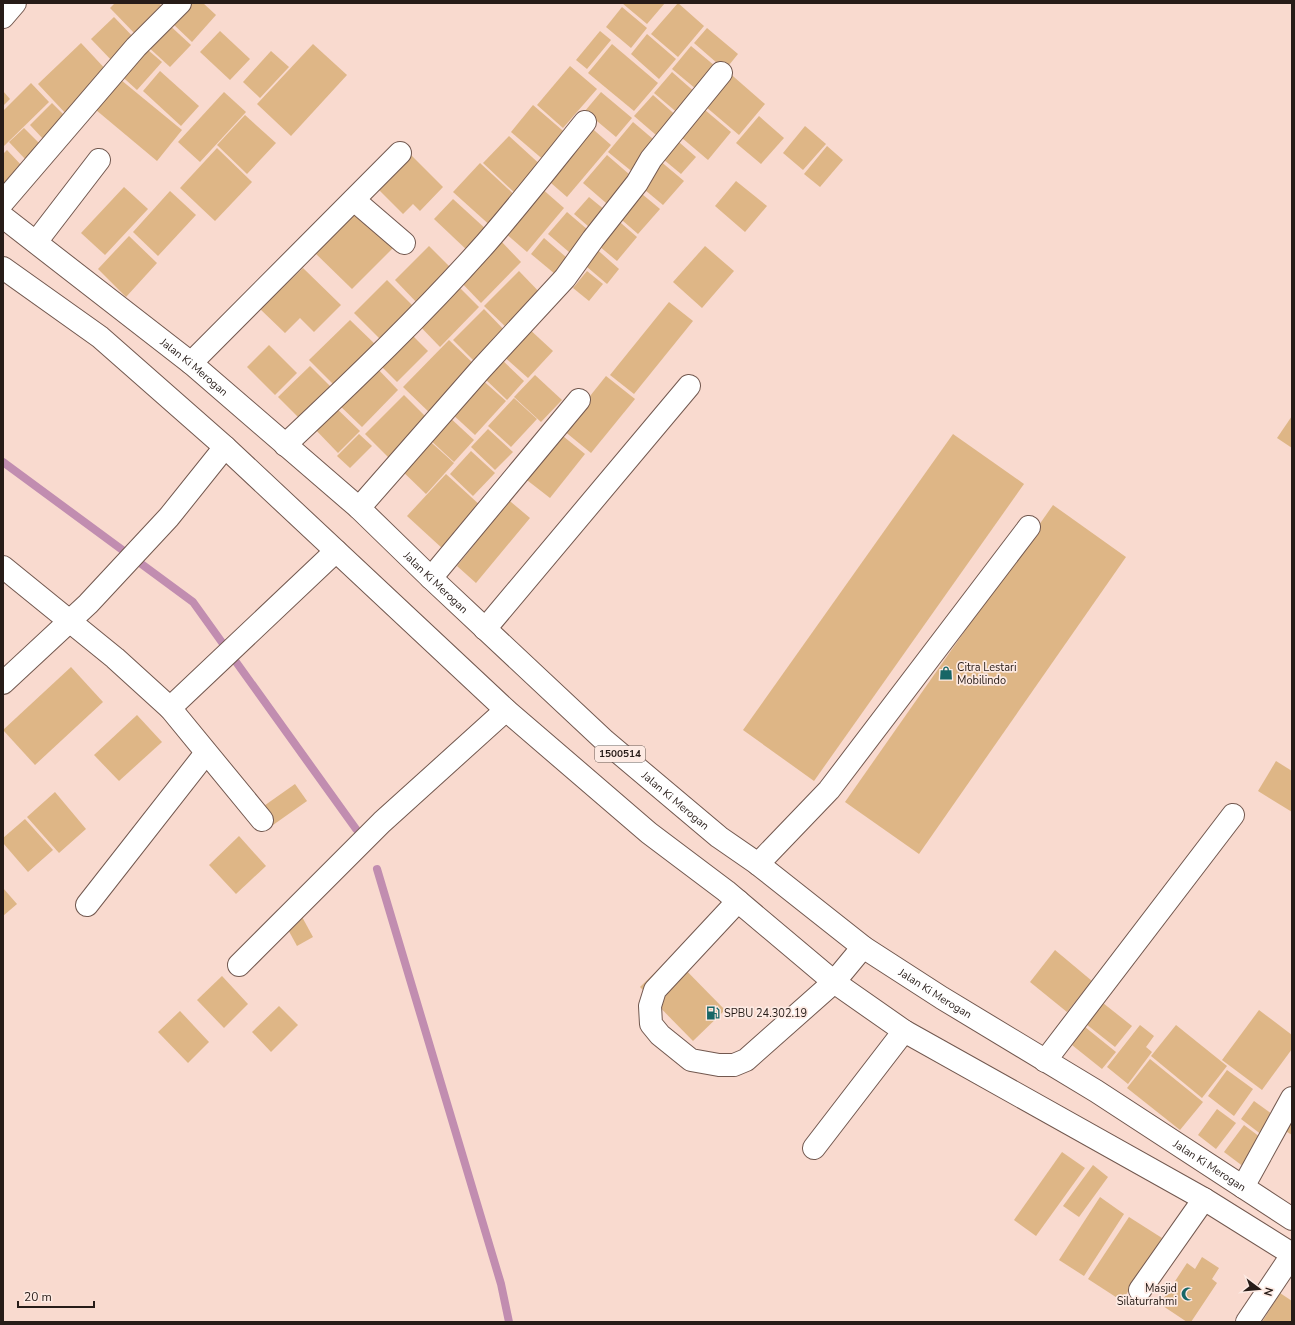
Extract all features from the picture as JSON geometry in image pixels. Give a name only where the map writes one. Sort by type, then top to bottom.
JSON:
[{"type":"main road","points":[[3,17],[15,3]]},
{"type":"main road","points":[[3,202],[136,47],[180,3]]},
{"type":"main road","points":[[359,508],[481,369],[565,278],[637,183],[651,159],[721,73]]},
{"type":"main road","points":[[286,445],[386,348],[486,243],[585,122]]},
{"type":"main road","points":[[191,363],[400,153]]},
{"type":"main road","points":[[36,242],[99,160]]},
{"type":"main road","points":[[354,200],[404,243]]},
{"type":"main road","name":"Jalan Ki Merogan","points":[[3,217],[191,363],[359,508],[431,578],[605,741],[719,837],[758,864],[863,947],[942,998],[1096,1091],[1292,1219]]},
{"type":"main road","points":[[3,268],[100,336],[225,447],[506,710],[649,833],[738,901],[834,982],[904,1031],[1204,1199],[1292,1254],[1247,1322]]},
{"type":"main road","points":[[485,629],[689,386]]},
{"type":"main road","points":[[431,578],[579,400]]},
{"type":"main road","points":[[3,683],[69,620],[88,604],[169,517],[225,447]]},
{"type":"main road","points":[[758,864],[828,790],[1029,527]]},
{"type":"main road","points":[[170,708],[336,551]]},
{"type":"main road","points":[[3,567],[115,658],[170,708],[262,820]]},
{"type":"main road","points":[[239,965],[382,822],[506,710]]},
{"type":"main road","points":[[87,905],[156,820],[206,753]]},
{"type":"main road","points":[[1045,1061],[1233,815]]},
{"type":"main road","points":[[738,901],[655,990],[650,1006],[651,1024],[660,1034],[691,1060],[719,1065],[734,1065],[746,1060],[834,982],[863,947]]},
{"type":"main road","points":[[814,1148],[904,1031]]},
{"type":"main road","points":[[1243,1187],[1292,1098]]},
{"type":"main road","points":[[1140,1290],[1204,1199]]},
{"type":"building","points":[[115,3],[159,3],[165,10],[138,37],[110,8]]},
{"type":"building","points":[[188,3],[203,3],[216,15],[192,42],[171,22]]},
{"type":"building","points":[[622,3],[665,3],[647,24]]},
{"type":"building","points":[[678,3],[704,26],[678,57],[651,34]]},
{"type":"building","points":[[622,7],[647,28],[631,48],[606,27]]},
{"type":"building","points":[[114,17],[138,42],[115,64],[91,39]]},
{"type":"building","points":[[166,22],[191,45],[170,67],[145,44]]},
{"type":"building","points":[[707,28],[738,54],[725,70],[694,43]]},
{"type":"building","points":[[220,31],[250,59],[230,80],[200,52]]},
{"type":"building","points":[[600,31],[611,40],[587,69],[576,60]]},
{"type":"building","points":[[647,34],[676,59],[659,79],[631,54]]},
{"type":"building","points":[[81,43],[110,74],[68,116],[38,84]]},
{"type":"building","points":[[141,44],[162,62],[137,90],[116,71]]},
{"type":"building","points":[[313,44],[347,75],[291,136],[257,104]]},
{"type":"building","points":[[612,44],[658,83],[634,111],[588,73]]},
{"type":"building","points":[[691,46],[721,71],[702,94],[672,69]]},
{"type":"building","points":[[271,51],[289,67],[260,98],[243,82]]},
{"type":"building","points":[[570,66],[597,89],[563,128],[537,105]]},
{"type":"building","points":[[726,70],[765,104],[739,135],[699,101]]},
{"type":"building","points":[[160,71],[199,106],[181,126],[143,91]]},
{"type":"building","points":[[672,72],[697,94],[680,115],[654,93]]},
{"type":"building","points":[[121,80],[182,130],[157,161],[96,110]]},
{"type":"building","points":[[31,83],[49,102],[3,147],[3,111]]},
{"type":"building","points":[[3,91],[10,99],[3,106]]},
{"type":"building","points":[[224,92],[246,112],[200,162],[178,142]]},
{"type":"building","points":[[601,92],[632,118],[616,137],[585,111]]},
{"type":"building","points":[[653,95],[680,119],[663,141],[634,116]]},
{"type":"building","points":[[52,103],[68,119],[45,141],[30,125]]},
{"type":"building","points":[[698,104],[731,132],[708,160],[675,132]]},
{"type":"building","points":[[533,105],[569,136],[546,162],[511,132]]},
{"type":"building","points":[[245,115],[276,143],[247,174],[217,145]]},
{"type":"building","points":[[759,116],[784,138],[761,164],[736,143]]},
{"type":"building","points":[[633,122],[660,145],[635,174],[608,152]]},
{"type":"building","points":[[587,124],[611,145],[567,197],[543,176]]},
{"type":"building","points":[[805,126],[826,144],[803,170],[783,153]]},
{"type":"building","points":[[24,128],[41,145],[26,160],[9,142]]},
{"type":"building","points":[[509,136],[544,168],[518,196],[483,163]]},
{"type":"building","points":[[672,136],[696,157],[681,174],[657,154]]},
{"type":"building","points":[[827,146],[843,160],[820,187],[804,174]]},
{"type":"building","points":[[217,148],[252,182],[215,221],[180,188]]},
{"type":"building","points":[[7,150],[24,168],[3,188],[3,154]]},
{"type":"building","points":[[411,155],[443,187],[420,211],[413,204],[403,214],[377,188]]},
{"type":"building","points":[[607,155],[637,181],[613,209],[583,183]]},
{"type":"building","points":[[659,160],[684,181],[663,205],[639,185]]},
{"type":"building","points":[[480,163],[519,199],[493,228],[453,192]]},
{"type":"building","points":[[736,181],[767,206],[745,232],[715,206]]},
{"type":"building","points":[[124,187],[148,209],[105,255],[81,233]]},
{"type":"building","points":[[540,187],[564,208],[527,252],[503,231]]},
{"type":"building","points":[[636,189],[660,209],[638,234],[615,214]]},
{"type":"building","points":[[170,191],[196,215],[158,256],[133,232]]},
{"type":"building","points":[[589,197],[611,215],[596,233],[574,214]]},
{"type":"building","points":[[453,199],[488,231],[469,252],[434,219]]},
{"type":"building","points":[[356,206],[395,246],[352,289],[312,250]]},
{"type":"building","points":[[567,212],[595,236],[576,258],[548,234]]},
{"type":"building","points":[[614,217],[637,237],[617,261],[593,241]]},
{"type":"building","points":[[129,236],[157,263],[126,297],[98,269]]},
{"type":"building","points":[[498,238],[521,262],[481,303],[458,279]]},
{"type":"building","points":[[544,238],[574,264],[561,279],[531,254]]},
{"type":"building","points":[[429,246],[455,272],[421,307],[395,280]]},
{"type":"building","points":[[593,246],[619,269],[607,284],[580,261]]},
{"type":"building","points":[[705,246],[734,271],[702,308],[673,282]]},
{"type":"building","points":[[303,268],[341,305],[314,332],[300,318],[285,333],[259,308],[283,284],[284,286]]},
{"type":"building","points":[[519,271],[545,298],[511,332],[484,306]]},
{"type":"building","points":[[587,271],[603,284],[589,301],[573,288]]},
{"type":"building","points":[[387,280],[417,310],[384,343],[354,313]]},
{"type":"building","points":[[453,281],[479,307],[440,347],[414,320]]},
{"type":"building","points":[[669,302],[693,321],[634,394],[610,375]]},
{"type":"building","points":[[484,309],[508,334],[478,365],[453,340]]},
{"type":"building","points":[[350,320],[377,346],[336,387],[309,360]]},
{"type":"building","points":[[527,327],[553,351],[528,378],[502,355]]},
{"type":"building","points":[[408,331],[428,351],[397,382],[377,362]]},
{"type":"building","points":[[449,340],[479,369],[433,416],[403,387]]},
{"type":"building","points":[[269,345],[297,373],[275,395],[247,367]]},
{"type":"building","points":[[499,357],[524,381],[507,400],[482,376]]},
{"type":"building","points":[[373,364],[398,390],[362,427],[336,402]]},
{"type":"building","points":[[310,366],[331,387],[299,418],[278,397]]},
{"type":"building","points":[[535,375],[562,400],[541,422],[514,397]]},
{"type":"building","points":[[606,376],[635,399],[591,453],[563,430]]},
{"type":"building","points":[[480,378],[506,401],[475,435],[450,412]]},
{"type":"building","points":[[404,395],[430,421],[391,460],[365,434]]},
{"type":"building","points":[[514,398],[537,419],[511,447],[488,426]]},
{"type":"building","points":[[332,404],[360,431],[338,453],[311,425]]},
{"type":"building","points":[[447,415],[474,440],[454,462],[427,437]]},
{"type":"building","points":[[1292,416],[1292,448],[1277,438]]},
{"type":"building","points":[[488,429],[513,452],[495,470],[471,447]]},
{"type":"building","points":[[558,432],[585,454],[550,498],[523,477]]},
{"type":"building","points":[[359,434],[372,446],[350,468],[337,456]]},
{"type":"building","points":[[953,434],[1024,484],[814,781],[743,730]]},
{"type":"building","points":[[424,436],[454,463],[426,494],[397,466]]},
{"type":"building","points":[[471,451],[495,473],[473,496],[450,474]]},
{"type":"building","points":[[446,474],[482,507],[443,549],[407,516]]},
{"type":"building","points":[[504,496],[530,518],[476,583],[457,566],[474,545],[468,541]]},
{"type":"building","points":[[1053,505],[1126,557],[919,854],[845,802]]},
{"type":"building","points":[[71,667],[103,702],[35,765],[3,730]]},
{"type":"building","points":[[137,715],[162,742],[119,781],[94,755]]},
{"type":"building","points":[[1276,761],[1292,771],[1292,812],[1258,791]]},
{"type":"building","points":[[295,784],[307,801],[273,825],[261,808]]},
{"type":"building","points":[[55,792],[86,829],[59,853],[27,817]]},
{"type":"building","points":[[25,819],[53,850],[28,872],[3,843],[3,838]]},
{"type":"building","points":[[239,836],[266,866],[236,894],[209,865]]},
{"type":"building","points":[[3,888],[17,904],[3,916]]},
{"type":"building","points":[[301,915],[313,937],[297,946],[285,924]]},
{"type":"building","points":[[1055,950],[1092,981],[1067,1012],[1030,982]]},
{"type":"building","points":[[672,956],[725,1010],[693,1041],[640,987]]},
{"type":"building","points":[[222,976],[248,1004],[224,1028],[197,1000]]},
{"type":"building","points":[[1103,1003],[1132,1026],[1115,1047],[1086,1024]]},
{"type":"building","points":[[279,1006],[298,1025],[271,1052],[252,1032]]},
{"type":"building","points":[[1259,1010],[1292,1035],[1292,1049],[1262,1090],[1222,1060]]},
{"type":"building","points":[[180,1011],[209,1042],[188,1063],[158,1032]]},
{"type":"building","points":[[1140,1025],[1154,1036],[1146,1047],[1152,1052],[1128,1084],[1107,1067]]},
{"type":"building","points":[[1176,1025],[1227,1066],[1202,1098],[1151,1056]]},
{"type":"building","points":[[1085,1027],[1116,1052],[1102,1069],[1072,1045]]},
{"type":"building","points":[[1150,1059],[1203,1102],[1180,1130],[1127,1088]]},
{"type":"building","points":[[1227,1070],[1253,1089],[1234,1116],[1208,1096]]},
{"type":"building","points":[[1254,1101],[1276,1117],[1262,1135],[1241,1119]]},
{"type":"building","points":[[1292,1107],[1292,1135],[1279,1127]]},
{"type":"building","points":[[1217,1109],[1236,1123],[1216,1149],[1198,1135]]},
{"type":"building","points":[[1244,1125],[1264,1140],[1244,1167],[1224,1152]]},
{"type":"building","points":[[1062,1152],[1085,1168],[1036,1236],[1014,1220]]},
{"type":"building","points":[[1093,1165],[1108,1177],[1079,1217],[1063,1206]]},
{"type":"building","points":[[1100,1197],[1124,1214],[1084,1276],[1059,1260]]},
{"type":"building","points":[[1129,1217],[1162,1238],[1122,1301],[1088,1279]]},
{"type":"building","name":"Masjid Silaturrahmi","points":[[1202,1257],[1219,1268],[1212,1279],[1217,1283],[1191,1322],[1187,1322],[1160,1304],[1187,1263],[1195,1269]]},
{"type":"building","points":[[1280,1293],[1292,1301],[1291,1322],[1262,1322]]},
{"type":"waterway","points":[[3,462],[193,602],[356,829]]},
{"type":"waterway","points":[[377,869],[501,1284],[509,1322]]},
{"type":"place","name":"Citra Lestari Mobilindo","points":[[946,673]]},
{"type":"place","name":"SPBU 24.302.19","points":[[713,1013]]},
{"type":"place","name":"Masjid Silaturrahmi","points":[[1188,1294]]}]
